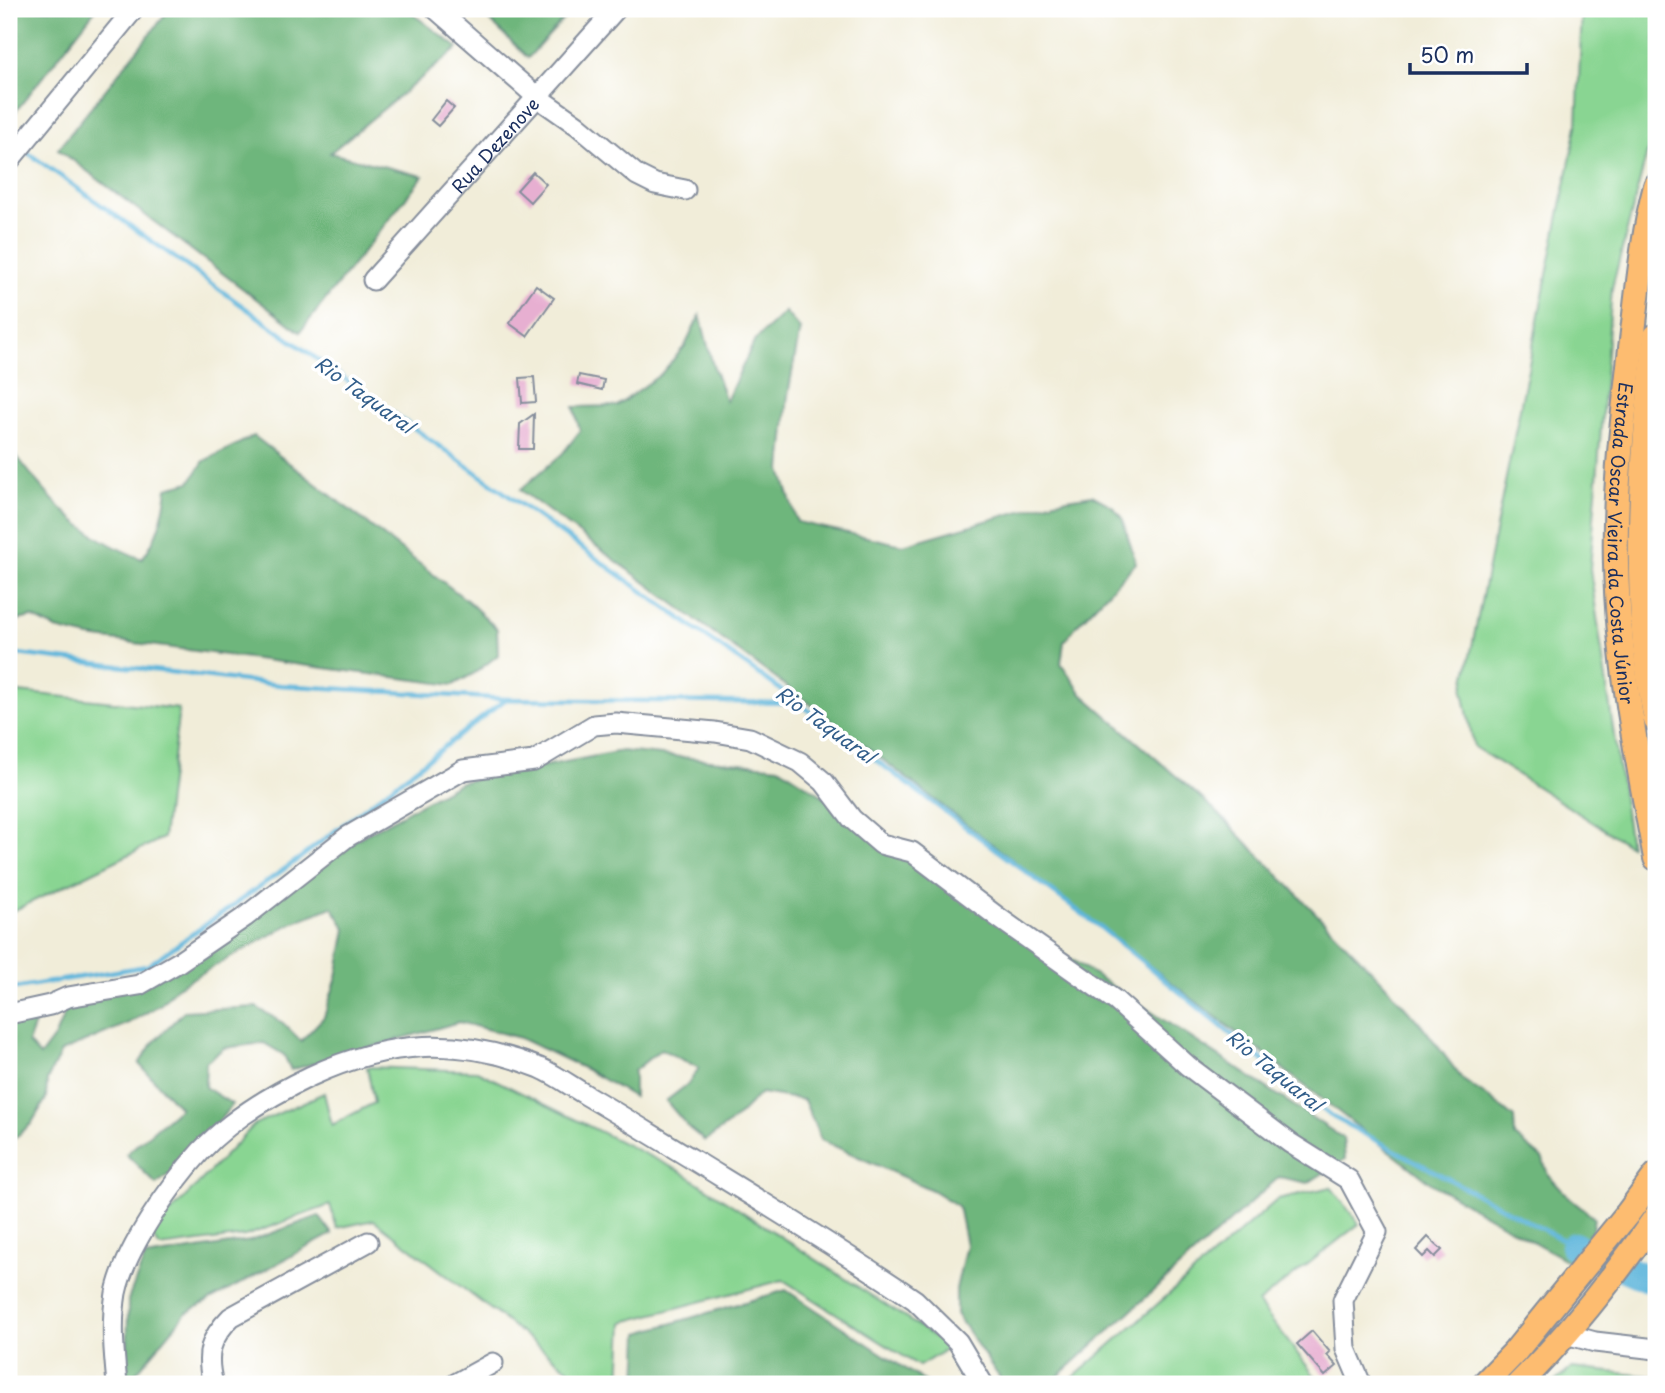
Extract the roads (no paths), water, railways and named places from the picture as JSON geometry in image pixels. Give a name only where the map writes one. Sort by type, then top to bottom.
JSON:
[{"type":"main road","name":"Estrada Oscar Vieira da Costa Júnior","points":[[1656,186],[1641,264],[1628,378],[1621,445],[1616,562],[1624,669],[1656,858]]},
{"type":"main road","name":"Estrada Oscar Vieira da Costa Júnior","points":[[1656,336],[1642,608],[1656,720]]},
{"type":"main road","points":[[1484,1384],[1514,1353],[1656,1175]]},
{"type":"main road","points":[[1520,1384],[1595,1299],[1656,1217]]},
{"type":"street","points":[[9,161],[134,9]]},
{"type":"street","points":[[436,9],[537,97],[577,125],[637,175],[655,184],[685,190]]},
{"type":"street","name":"Rua Dezenove","points":[[373,279],[616,9]]},
{"type":"street","points":[[9,1014],[50,1005],[68,997],[139,985],[179,962],[245,917],[347,837],[463,770],[534,761],[594,725],[616,723],[750,738],[800,762],[824,782],[852,818],[881,844],[912,852],[999,918],[1116,1000],[1198,1074],[1290,1143],[1349,1180],[1377,1232],[1343,1300],[1346,1349],[1361,1384]]},
{"type":"street","points":[[117,1384],[113,1312],[117,1289],[139,1238],[178,1176],[231,1123],[290,1086],[372,1052],[420,1045],[453,1045],[488,1052],[541,1069],[604,1105],[915,1300],[958,1342],[983,1384]]},
{"type":"street","points":[[213,1384],[210,1350],[216,1332],[231,1317],[368,1242]]},
{"type":"street","points":[[1566,1334],[1595,1342],[1656,1349]]},
{"type":"street","points":[[455,1384],[493,1363]]},
{"type":"waterway","name":"Rio Taquaral","points":[[24,150],[799,703],[1100,927],[1331,1116],[1574,1246]]},
{"type":"waterway","points":[[9,653],[279,685],[506,699]]},
{"type":"waterway","points":[[9,989],[147,966],[300,858],[506,699],[799,703]]},
{"type":"waterway","name":"Rio Taquaral","points":[[1574,1246],[1656,1282]]}]
